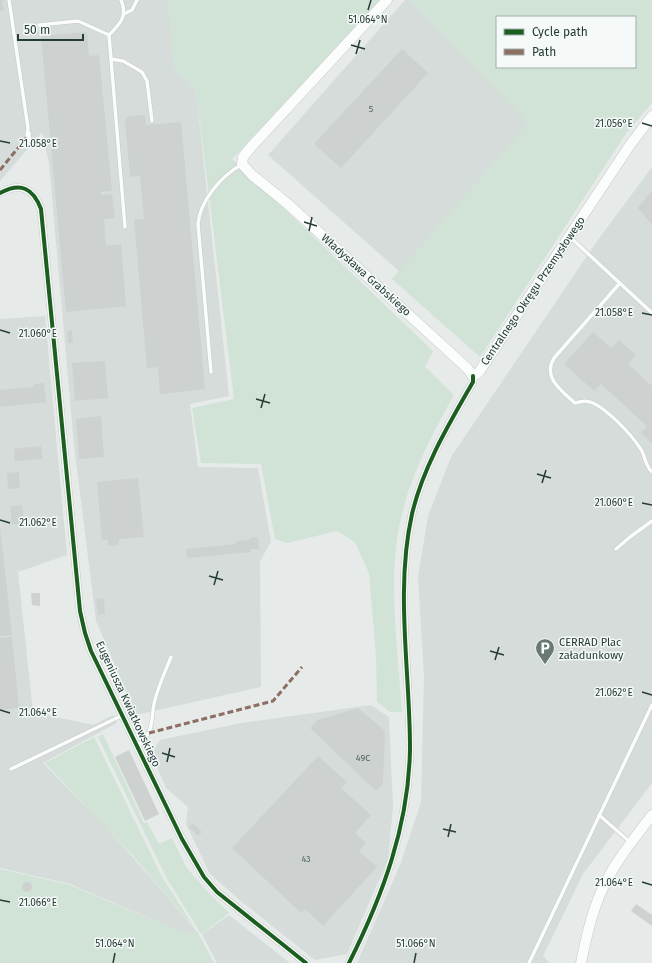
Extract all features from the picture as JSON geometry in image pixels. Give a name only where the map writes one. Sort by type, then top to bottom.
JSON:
[{"type":"street","points":[[242,164],[245,154],[252,146],[387,0]]},
{"type":"street","name":"Centralnego Okręgu Przemysłowego","points":[[349,963],[386,879],[405,809],[410,748],[405,619],[405,566],[412,515],[428,466],[472,382],[473,376],[479,372],[630,145],[652,116]]},
{"type":"street","name":"Władysława Grabskiego","points":[[242,164],[252,175],[289,205],[467,368],[473,376]]},
{"type":"street","name":"Eugeniusza Kwiatkowskiego","points":[[0,193],[14,188],[28,190],[37,198],[42,209],[80,611],[91,651],[189,853],[207,881],[238,910],[306,963]]},
{"type":"street","points":[[581,963],[593,912],[602,890],[631,842],[652,815]]},
{"type":"lane","points":[[9,0],[30,146]]},
{"type":"lane","points":[[120,0],[124,14],[122,21],[109,35],[125,227]]},
{"type":"lane","points":[[124,14],[132,10],[137,0]]},
{"type":"lane","points":[[39,26],[78,21],[109,35]]},
{"type":"lane","points":[[111,59],[123,61],[142,72],[147,81],[152,121]]},
{"type":"lane","points":[[27,137],[28,128]]},
{"type":"lane","points":[[211,372],[198,224],[199,214],[202,207],[230,171],[242,164]]},
{"type":"lane","points":[[570,237],[652,313]]},
{"type":"lane","points":[[620,283],[554,358],[549,371],[553,382],[575,403],[582,401],[593,403],[623,427],[641,449],[646,466],[652,472]]},
{"type":"lane","points":[[616,549],[652,521]]},
{"type":"lane","points":[[138,746],[148,736],[153,724],[154,704],[171,657]]},
{"type":"lane","points":[[529,963],[652,705]]},
{"type":"lane","points":[[11,769],[122,715]]},
{"type":"lane","points":[[599,815],[631,842]]},
{"type":"shaded area","points":[[0,0],[168,0],[175,68],[196,90],[229,396],[190,404],[198,467],[258,468],[271,542],[260,561],[261,687],[136,715],[96,621],[74,445],[49,163],[42,132],[0,181]]},
{"type":"shaded area","points":[[405,0],[410,0],[529,123],[400,272],[268,155]]},
{"type":"shaded area","points":[[652,167],[652,783],[583,874],[543,956],[550,963],[357,963],[400,865],[421,802],[424,676],[418,577],[428,516],[451,457],[595,244]]},
{"type":"shaded area","points":[[45,316],[67,555],[18,572],[33,712],[93,725],[113,715],[117,723],[43,763],[104,825],[159,887],[196,931],[191,936],[70,884],[0,868],[0,319]]},
{"type":"shaded area","points":[[371,705],[389,717],[393,807],[388,859],[347,954],[315,960],[242,902],[210,874],[186,824],[188,807],[166,788],[151,753],[160,740],[241,723]]},
{"type":"shaded area","points":[[229,915],[290,963],[217,963],[202,934]]},
{"type":"green space","points":[[168,0],[380,0],[232,159],[433,351],[425,367],[454,395],[430,439],[416,470],[405,502],[397,541],[394,589],[396,640],[402,712],[390,712],[377,702],[376,656],[369,573],[355,542],[337,531],[287,543],[275,539],[261,464],[201,463],[192,408],[234,399],[196,90],[174,69]]},
{"type":"green space","points":[[410,0],[652,0],[652,103],[627,132],[480,357],[392,279],[528,123]]},
{"type":"green space","points":[[103,734],[144,823],[147,822],[159,844],[172,838],[186,867],[229,913],[201,934],[166,877],[98,737]]},
{"type":"green space","points":[[94,737],[162,877],[196,930],[135,858],[45,763]]},
{"type":"green space","points":[[0,869],[70,885],[191,936],[197,931],[214,963],[0,963]]},
{"type":"building","points":[[0,0],[2,0],[4,10],[0,11]]},
{"type":"building","points":[[87,32],[89,56],[99,55],[112,191],[101,192],[101,195],[112,194],[115,218],[104,219],[106,246],[121,244],[126,306],[66,312],[41,36]]},
{"type":"building","points":[[402,49],[428,73],[341,168],[314,144]]},
{"type":"building","points":[[145,115],[146,125],[181,122],[205,389],[160,394],[158,367],[147,368],[134,220],[144,219],[140,176],[130,177],[125,120],[128,116]]},
{"type":"building","points":[[652,190],[652,225],[638,208]]},
{"type":"building","points":[[72,330],[73,343],[68,343],[67,331]]},
{"type":"building","points":[[593,332],[611,348],[619,340],[636,355],[628,364],[652,386],[652,443],[641,433],[647,426],[601,384],[594,391],[564,364]]},
{"type":"building","points":[[105,361],[108,398],[75,401],[72,363]]},
{"type":"building","points":[[44,383],[46,402],[0,407],[0,390],[34,387],[34,384]]},
{"type":"building","points":[[101,416],[104,457],[79,459],[76,419]]},
{"type":"building","points":[[41,446],[43,459],[15,461],[14,449]]},
{"type":"building","points":[[19,472],[20,488],[8,489],[7,473]]},
{"type":"building","points":[[138,478],[144,537],[119,539],[119,545],[108,546],[108,540],[102,540],[97,482]]},
{"type":"building","points":[[22,505],[24,523],[12,524],[10,506]]},
{"type":"building","points":[[0,526],[12,635],[0,636]]},
{"type":"building","points":[[258,537],[259,549],[251,549],[251,552],[187,558],[186,549],[236,544],[236,541],[250,540],[249,538]]},
{"type":"building","points":[[31,593],[40,593],[40,606],[32,605]]},
{"type":"building","points":[[104,598],[105,614],[98,615],[96,599]]},
{"type":"building","points":[[12,637],[19,708],[0,710],[0,638]]},
{"type":"building","points":[[358,708],[385,731],[383,784],[376,791],[310,728],[318,720]]},
{"type":"building","points":[[129,750],[159,814],[145,821],[115,757]]},
{"type":"building","points":[[318,756],[347,782],[341,788],[371,815],[355,833],[366,843],[359,851],[377,867],[323,926],[305,909],[301,913],[232,848]]},
{"type":"building","points":[[193,823],[202,832],[198,836],[189,827]]},
{"type":"building","points":[[25,882],[29,882],[31,883],[31,891],[25,892],[22,889],[22,885]]},
{"type":"building","points":[[636,904],[652,915],[652,926],[631,911]]},
{"type":"marked path","points":[[0,170],[27,137]]},
{"type":"marked path","points":[[149,733],[273,701],[302,667]]},
{"type":"cycle path","points":[[0,193],[14,188],[25,189],[34,196],[41,209],[80,611],[91,651],[182,839],[204,877],[217,892],[306,963]]},
{"type":"cycle path","points":[[349,963],[373,912],[383,885],[392,859],[405,805],[410,748],[404,601],[407,543],[412,514],[423,479],[430,463],[446,430],[473,382],[473,376]]},
{"type":"place","name":"CERRAD Plac załadunkowy","points":[[545,665]]}]
